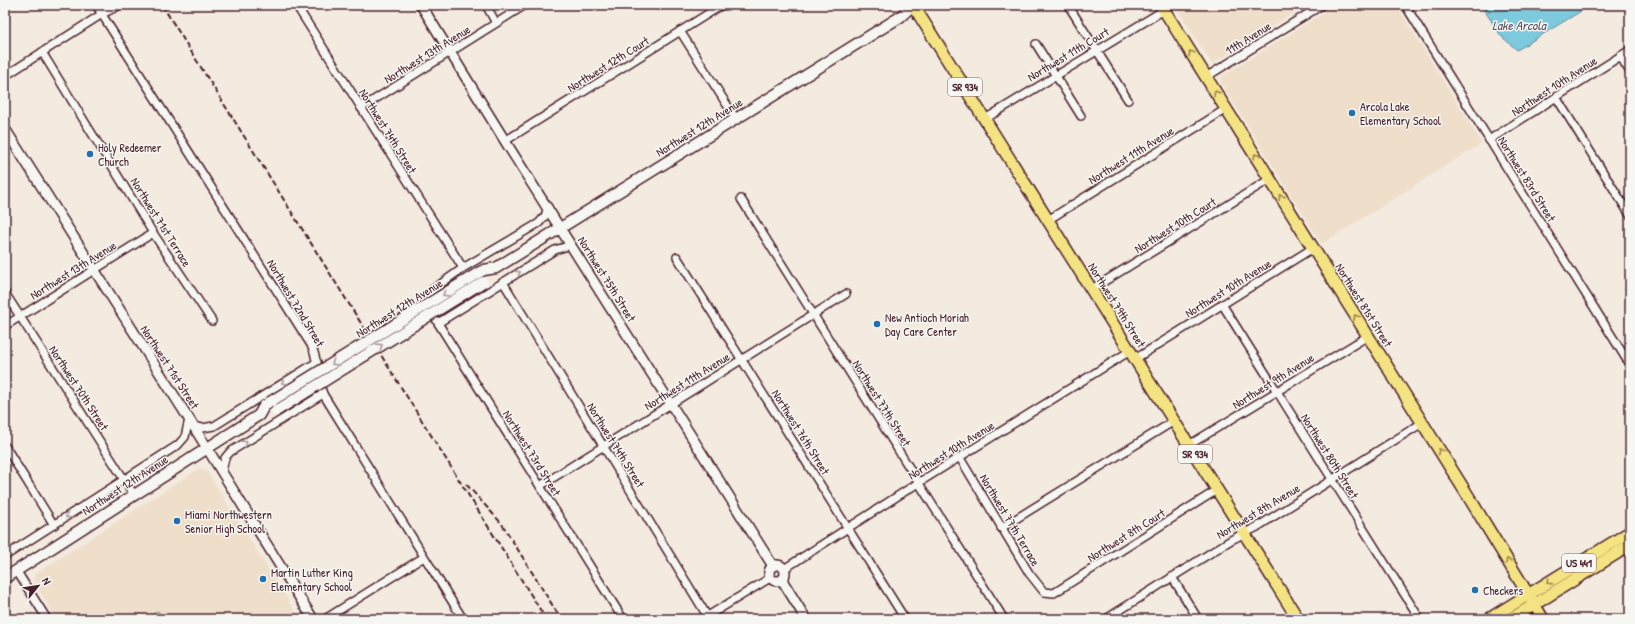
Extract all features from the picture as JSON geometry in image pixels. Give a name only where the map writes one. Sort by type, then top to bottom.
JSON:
[{"type":"main road","name":"Northwest 12th Avenue","points":[[5,578],[259,415],[269,415],[273,407],[481,278],[489,278],[496,268],[900,17],[913,5]]},
{"type":"main road","name":"Northwest 79th Street","points":[[913,5],[1298,619]]},
{"type":"main road","name":"Northwest 81st Street","points":[[1162,7],[1543,619]]},
{"type":"main road","name":"US 441","points":[[1489,619],[1630,532]]},
{"type":"main road","name":"US 441","points":[[1511,619],[1630,545]]},
{"type":"street","name":"Northwest 72nd Street","points":[[96,5],[311,344],[317,362],[319,382],[323,394],[463,619]]},
{"type":"street","name":"Northwest 74th Street","points":[[296,5],[463,268]]},
{"type":"street","name":"Northwest 75th Street","points":[[421,5],[773,566]]},
{"type":"street","points":[[486,5],[496,23]]},
{"type":"street","name":"Northwest 13th Avenue","points":[[361,108],[524,5]]},
{"type":"street","name":"Northwest 12th Court","points":[[505,141],[722,5]]},
{"type":"street","points":[[1068,5],[1128,100]]},
{"type":"street","name":"11th Avenue","points":[[1206,77],[1322,5]]},
{"type":"street","name":"Northwest 83rd Street","points":[[1405,5],[1630,365]]},
{"type":"street","points":[[5,76],[102,14],[118,6]]},
{"type":"street","name":"Northwest 11th Court","points":[[985,119],[1162,7]]},
{"type":"street","points":[[680,31],[736,119]]},
{"type":"street","points":[[1036,44],[1081,116]]},
{"type":"street","name":"Northwest 10th Avenue","points":[[1489,140],[1630,50]]},
{"type":"street","name":"Northwest 71st Terrace","points":[[42,52],[154,233],[212,321]]},
{"type":"street","points":[[1620,56],[1630,72]]},
{"type":"street","points":[[1556,97],[1630,215]]},
{"type":"street","name":"Northwest 11th Avenue","points":[[1048,220],[1226,109]]},
{"type":"street","name":"Northwest 71st Street","points":[[5,129],[222,471],[313,619]]},
{"type":"street","name":"Northwest 10th Court","points":[[1092,289],[1270,179]]},
{"type":"street","name":"Northwest 77th Street","points":[[741,199],[1004,619]]},
{"type":"street","name":"Northwest 12th Avenue","points":[[427,298],[432,290],[463,268],[539,223],[545,216],[548,207]]},
{"type":"street","name":"Northwest 13th Avenue","points":[[5,326],[154,233]]},
{"type":"street","points":[[438,323],[555,250],[571,245]]},
{"type":"street","name":"Northwest 10th Avenue","points":[[784,569],[918,483],[1133,355],[1222,304],[1313,248]]},
{"type":"street","name":"Northwest 76th Street","points":[[677,257],[905,619]]},
{"type":"street","name":"Northwest 74th Street","points":[[503,282],[604,446],[707,618]]},
{"type":"street","name":"Northwest 70th Street","points":[[5,293],[134,495]]},
{"type":"street","name":"Northwest 11th Avenue","points":[[540,486],[846,294]]},
{"type":"street","name":"Northwest 73rd Street","points":[[427,298],[428,306],[438,323],[623,619]]},
{"type":"street","name":"Northwest 80th Street","points":[[1222,304],[1420,619]]},
{"type":"street","name":"Northwest 9th Avenue","points":[[1189,445],[1368,336]]},
{"type":"street","points":[[191,422],[202,428],[214,426],[317,362]]},
{"type":"street","points":[[222,471],[225,458],[230,452],[323,394]]},
{"type":"street","points":[[1001,528],[1174,421]]},
{"type":"street","name":"Northwest 12th Avenue","points":[[5,556],[183,441],[191,422]]},
{"type":"street","name":"Northwest 8th Avenue","points":[[1106,619],[1231,540],[1332,480],[1422,423]]},
{"type":"street","points":[[5,446],[54,524]]},
{"type":"street","name":"Northwest 77th Terrace","points":[[960,458],[1029,573],[1044,592]]},
{"type":"street","name":"Northwest 8th Court","points":[[1044,592],[1054,593],[1217,490]]},
{"type":"street","points":[[325,619],[424,557]]},
{"type":"street","points":[[778,564],[784,569],[786,574],[782,580],[776,581],[770,578],[769,571],[773,566],[778,564]]},
{"type":"street","points":[[16,570],[47,619]]},
{"type":"street","points":[[1172,577],[1198,619]]},
{"type":"street","points":[[707,618],[770,578]]},
{"type":"street","points":[[782,580],[806,619]]},
{"type":"shaded area","points":[[1175,5],[1306,5],[1212,64]]},
{"type":"shaded area","name":"Arcola Lake Elementary School","points":[[1336,5],[1396,5],[1482,143],[1322,244],[1221,83],[1221,79],[1224,75]]},
{"type":"shaded area","name":"Miami Northwestern Senior High School","points":[[200,468],[206,470],[300,619],[57,619],[33,581],[35,574]]},
{"type":"green space","points":[[158,611],[163,619],[145,619]]},
{"type":"water","name":"Lake Arcola","points":[[1481,5],[1591,5],[1517,50],[1501,36]]},
{"type":"railway","points":[[162,5],[546,619]]},
{"type":"railway","points":[[466,484],[502,524],[561,619]]},
{"type":"place","name":"Arcola Lake Elementary School","points":[[1352,113]]},
{"type":"place","name":"Holy Redeemer Church","points":[[90,154]]},
{"type":"place","name":"New Antioch Moriah Day Care Center","points":[[877,324]]},
{"type":"place","name":"Miami Northwestern Senior High School","points":[[177,521]]},
{"type":"place","name":"Martin Luther King Elementary School","points":[[263,579]]},
{"type":"place","name":"Checkers","points":[[1475,590]]}]
